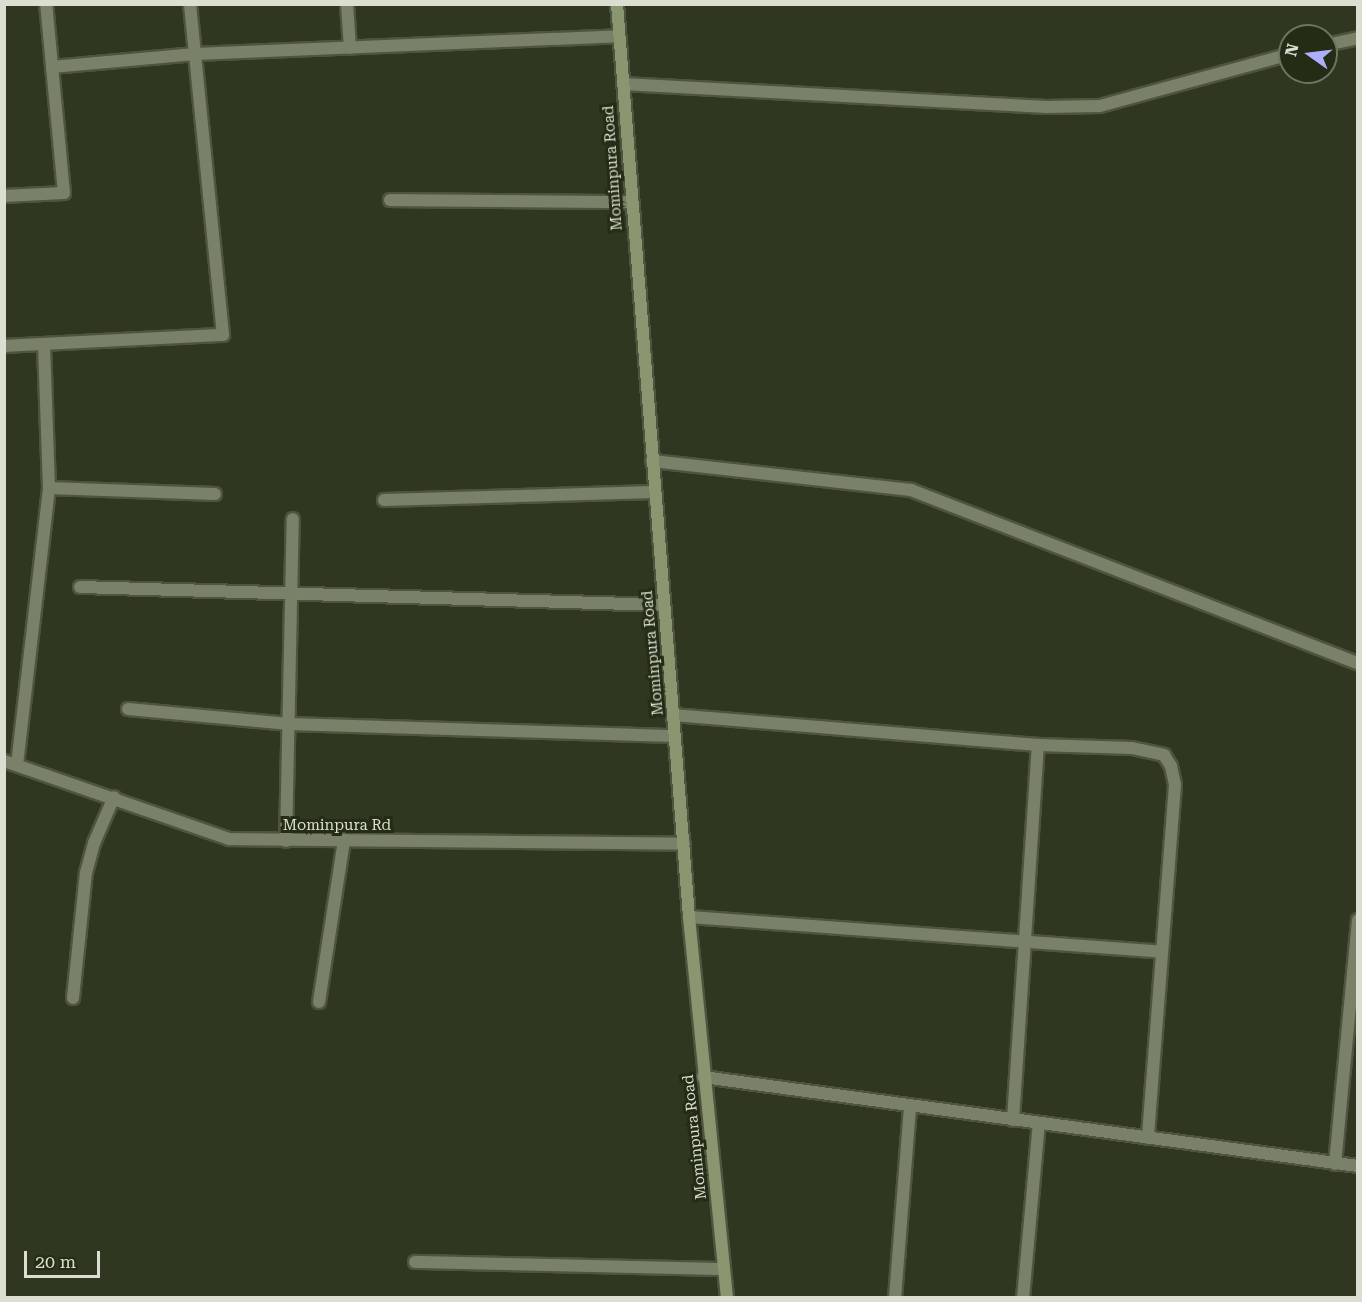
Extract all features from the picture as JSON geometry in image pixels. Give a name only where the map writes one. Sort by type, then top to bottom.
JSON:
[{"type":"main road","name":"Mominpura Road","points":[[617,4],[630,202],[689,917],[703,1077],[727,1298]]},
{"type":"street","points":[[4,196],[64,193],[46,4]]},
{"type":"street","points":[[4,346],[223,335],[190,4]]},
{"type":"street","points":[[346,4],[350,48]]},
{"type":"street","points":[[52,67],[195,54],[619,36]]},
{"type":"street","points":[[1338,42],[1358,38]]},
{"type":"street","points":[[622,84],[1046,107],[1100,106],[1278,57]]},
{"type":"street","points":[[390,200],[630,202]]},
{"type":"street","points":[[17,765],[49,488],[44,344]]},
{"type":"street","points":[[652,461],[911,490],[1358,663]]},
{"type":"street","points":[[49,488],[215,494]]},
{"type":"street","points":[[384,500],[654,492]]},
{"type":"street","points":[[286,841],[293,519]]},
{"type":"street","points":[[80,587],[664,605]]},
{"type":"street","points":[[128,709],[289,724],[675,736]]},
{"type":"street","points":[[673,715],[1038,745],[1149,750],[1164,755],[1171,766],[1175,785],[1160,952],[1148,1138]]},
{"type":"street","points":[[1013,1120],[1038,745]]},
{"type":"street","name":"Mominpura Rd","points":[[4,761],[114,797],[229,839],[684,843]]},
{"type":"street","points":[[73,998],[86,873],[94,843],[114,797]]},
{"type":"street","points":[[320,1002],[344,840]]},
{"type":"street","points":[[689,917],[1160,952]]},
{"type":"street","points":[[1335,1164],[1358,920]]},
{"type":"street","points":[[703,1077],[1358,1166]]},
{"type":"street","points":[[895,1298],[910,1106]]},
{"type":"street","points":[[1023,1298],[1039,1123]]},
{"type":"street","points":[[415,1262],[724,1269]]}]
